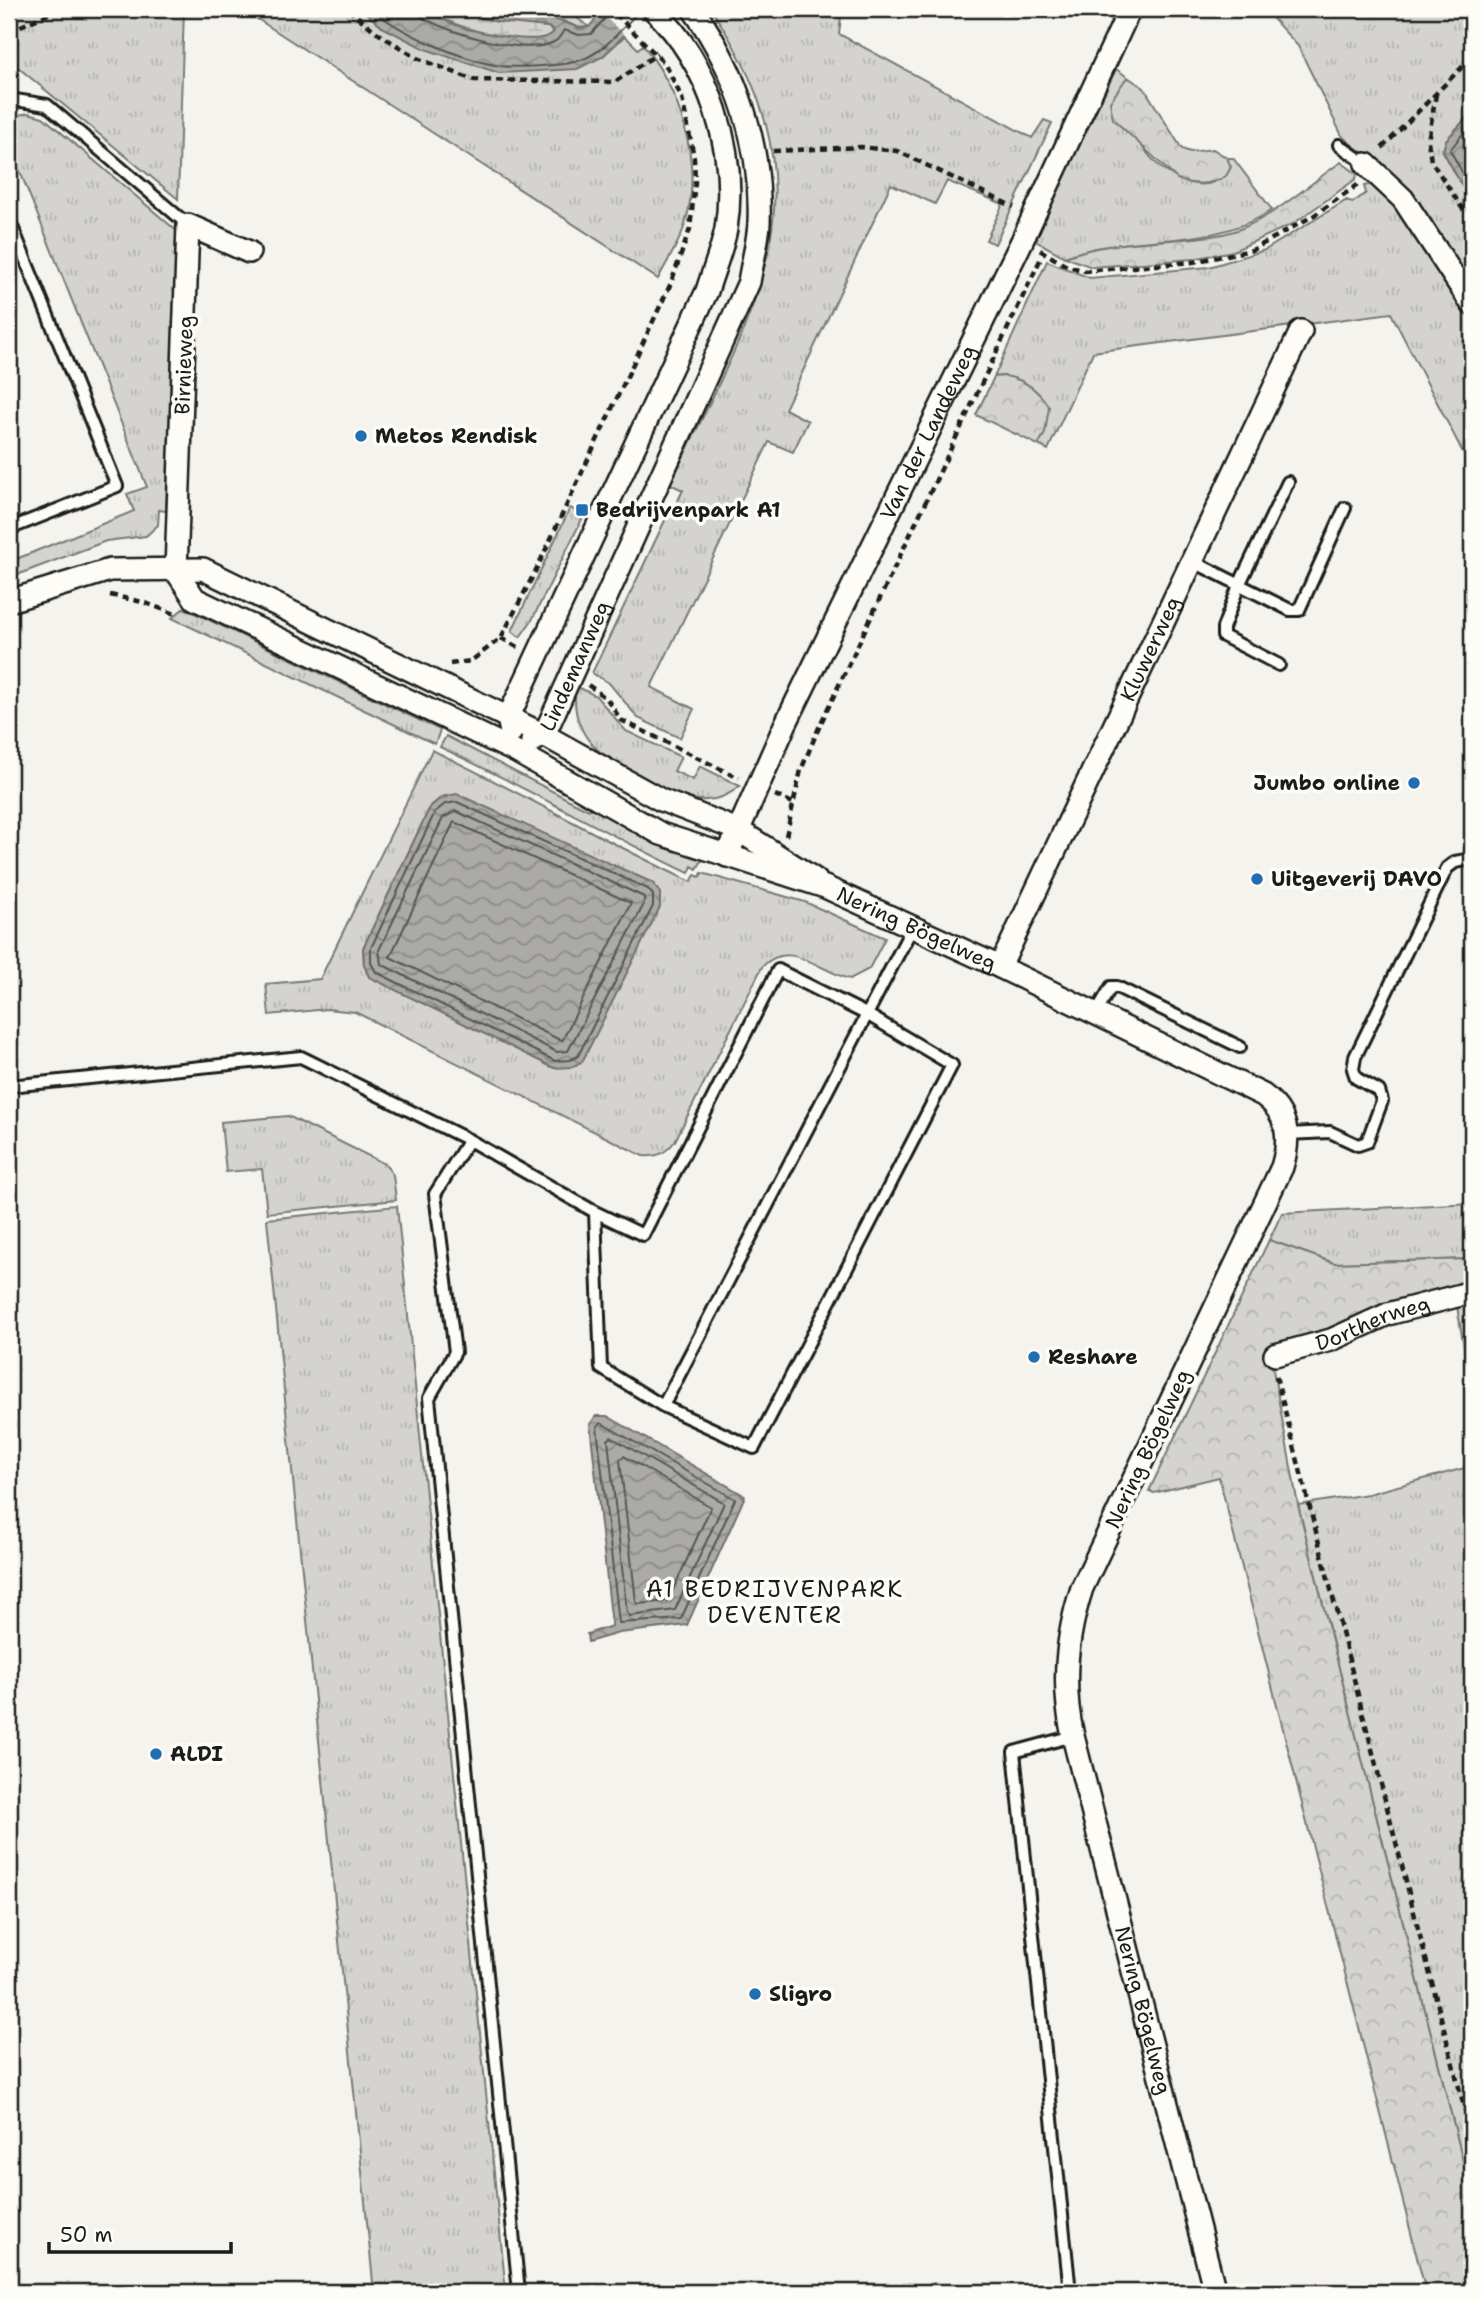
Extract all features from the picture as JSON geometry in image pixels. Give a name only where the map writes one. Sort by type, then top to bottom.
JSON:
[{"type":"street","name":"Lindemanweg","points":[[655,11],[678,39],[712,99],[729,181],[726,230],[707,290],[508,718],[515,751],[544,735],[748,282],[759,225],[754,153],[745,111],[726,62],[693,9]]},
{"type":"street","name":"Van der Landeweg","points":[[727,856],[757,786],[1034,216],[1130,9]]},
{"type":"street","points":[[1371,168],[1403,199],[1472,304]]},
{"type":"street","points":[[188,225],[249,252]]},
{"type":"street","name":"Birnieweg","points":[[176,571],[188,225]]},
{"type":"street","name":"Kluwerweg","points":[[1000,967],[1301,331]]},
{"type":"street","points":[[9,601],[96,572],[203,569],[344,635],[508,718]]},
{"type":"street","points":[[176,571],[195,599],[515,751]]},
{"type":"street","name":"Nering Bögelweg","points":[[508,718],[661,800],[738,831],[804,870],[825,887]]},
{"type":"street","name":"Nering Bögelweg","points":[[515,751],[661,834],[825,887],[1000,967],[1263,1095],[1278,1108],[1287,1134],[1283,1167],[1082,1588],[1071,1628],[1066,1674],[1073,1736],[1215,2292]]},
{"type":"street","name":"Dortherweg","points":[[1275,1355],[1331,1340],[1388,1314],[1472,1292]]},
{"type":"lane","points":[[9,99],[47,105],[188,225]]},
{"type":"lane","points":[[1339,145],[1371,168]]},
{"type":"lane","points":[[9,219],[117,486],[9,529]]},
{"type":"lane","points":[[1279,666],[1223,636],[1223,628],[1239,584],[1288,482]]},
{"type":"lane","points":[[1192,561],[1290,610],[1298,610],[1345,508]]},
{"type":"lane","points":[[1287,1134],[1329,1132],[1358,1145],[1367,1142],[1382,1101],[1380,1091],[1356,1078],[1353,1069],[1355,1057],[1447,868],[1455,862],[1472,859]]},
{"type":"lane","points":[[663,1406],[912,928]]},
{"type":"lane","points":[[9,1086],[301,1056],[469,1140],[595,1212],[643,1235],[778,970],[867,1015],[951,1065],[754,1448],[663,1406],[601,1368],[595,1212]]},
{"type":"lane","points":[[1096,1014],[1106,993],[1111,987],[1117,987],[1240,1047]]},
{"type":"lane","points":[[469,1140],[435,1194],[455,1352],[429,1398],[519,2292]]},
{"type":"lane","points":[[1070,2292],[1014,1752],[1073,1736]]},
{"type":"path","points":[[9,31],[60,9]]},
{"type":"path","points":[[348,9],[379,34],[417,58],[474,80],[615,82],[657,54]]},
{"type":"path","points":[[536,658],[501,638],[538,566],[671,283],[690,229],[695,182],[686,112],[671,74],[657,54],[611,9]]},
{"type":"path","points":[[1371,168],[1472,57]]},
{"type":"path","points":[[1437,93],[1428,141],[1431,161],[1472,223]]},
{"type":"path","points":[[754,153],[809,147],[897,151],[1034,216]]},
{"type":"path","name":"Van der Landeweg","points":[[793,803],[801,771],[820,726],[1044,252],[1065,265],[1094,272],[1235,255],[1276,239],[1371,168]]},
{"type":"path","points":[[569,676],[599,692],[621,720],[638,730],[757,786]]},
{"type":"path","points":[[1275,1355],[1274,1363],[1282,1404],[1472,2138]]},
{"type":"green space","points":[[9,9],[184,9],[178,199],[9,60]]},
{"type":"green space","points":[[242,9],[362,9],[382,27],[602,57],[625,36],[638,49],[643,45],[656,63],[678,105],[685,128],[691,175],[684,228],[658,279]]},
{"type":"green space","points":[[420,9],[448,9],[468,16],[548,27],[554,33],[541,39],[507,38],[449,22]]},
{"type":"green space","points":[[479,9],[565,9],[589,27],[580,28],[563,21]]},
{"type":"green space","points":[[711,9],[842,9],[839,34],[1032,138],[1044,120],[1052,123],[995,244],[986,240],[1003,204],[947,181],[935,204],[891,184],[785,409],[808,421],[793,452],[769,442],[651,687],[694,709],[680,738],[638,718],[609,683],[592,673],[669,512],[672,513],[683,490],[670,484],[729,362],[753,305],[768,250],[775,194],[769,136],[748,75]]},
{"type":"green space","points":[[1264,9],[1472,9],[1472,112],[1446,140],[1443,151],[1472,204],[1472,293],[1365,156],[1342,136],[1298,46]]},
{"type":"green space","points":[[1116,69],[1129,78],[1125,80],[1138,134],[1144,149],[1157,164],[1174,177],[1194,184],[1204,184],[1221,177],[1230,167],[1227,158],[1233,158],[1272,210],[1248,223],[1222,231],[1091,249],[1065,257],[1034,240]]},
{"type":"green space","points":[[1129,78],[1144,88],[1182,149],[1190,152],[1213,149],[1227,158],[1231,167],[1226,176],[1202,184],[1177,179],[1113,119],[1110,102]]},
{"type":"green space","points":[[28,113],[43,117],[178,232],[166,511],[159,510],[158,525],[146,536],[106,541],[9,578],[9,562],[134,511],[127,494],[147,487],[9,144],[9,117]]},
{"type":"green space","points":[[1341,162],[1357,174],[1356,179],[1293,224],[1233,251],[1193,259],[1092,267],[1065,257],[1103,247],[1203,237],[1239,229],[1270,214]]},
{"type":"green space","points":[[1379,183],[1472,314],[1472,470],[1391,313],[1093,352],[1048,450],[1038,445],[1045,433],[1005,376],[994,377],[1047,261],[1090,278],[1209,267],[1265,250],[1347,200],[1352,203],[1366,193],[1364,186]]},
{"type":"green space","points":[[1005,376],[1031,387],[1049,407],[1045,433],[1038,445],[976,415],[994,377]]},
{"type":"green space","points":[[570,508],[584,515],[532,620],[520,637],[512,631]]},
{"type":"green space","points":[[184,608],[440,730],[435,744],[172,618]]},
{"type":"green space","points":[[576,686],[596,696],[626,731],[681,757],[674,771],[693,780],[700,766],[740,786],[717,799],[694,799],[682,796],[617,765],[604,756],[584,734],[575,704]]},
{"type":"green space","points":[[446,736],[589,810],[592,807],[702,860],[697,869],[692,866],[689,873],[440,747]]},
{"type":"green space","points":[[432,750],[691,882],[695,875],[700,877],[702,873],[805,902],[885,938],[869,969],[850,979],[794,956],[772,959],[762,967],[675,1141],[661,1153],[648,1156],[643,1156],[355,1012],[327,1009],[269,1015],[266,984],[320,979]],"holes":[[[457,795],[653,883],[554,1068],[370,977],[364,965],[363,948],[430,807],[442,797]]]},
{"type":"green space","points":[[288,1116],[385,1164],[393,1175],[396,1200],[267,1213],[262,1169],[226,1172],[221,1122]]},
{"type":"green space","points":[[1472,1203],[1472,1259],[1334,1263],[1269,1240],[1282,1213]]},
{"type":"green space","points":[[397,1206],[506,2292],[374,2292],[267,1219]]},
{"type":"green space","points":[[1269,1240],[1334,1263],[1472,1259],[1472,1286],[1271,1359],[1298,1505],[1472,2197],[1472,2292],[1426,2292],[1219,1477],[1154,1493],[1149,1491]]},
{"type":"green space","points":[[1472,1297],[1472,1396],[1456,1300]]},
{"type":"green space","points":[[1472,1466],[1472,2197],[1298,1505],[1368,1494]]},
{"type":"water","points":[[414,8],[465,28],[523,39],[548,36],[554,31],[548,27],[497,22],[448,9],[548,17],[580,28],[589,27],[604,9],[651,9],[602,57],[577,69],[499,73],[425,49],[382,27],[362,9]]},
{"type":"water","points":[[1472,112],[1472,204],[1443,151],[1446,140]]},
{"type":"water","points":[[457,794],[653,883],[660,893],[660,907],[582,1062],[572,1067],[554,1068],[369,977],[364,965],[363,948],[430,807],[442,797]]},
{"type":"water","points":[[596,1416],[607,1416],[745,1496],[687,1625],[619,1633],[588,1642],[587,1634],[612,1626],[590,1424]]},
{"type":"pier","points":[[654,9],[628,38],[598,11]]},
{"type":"place","name":"Metos Rendisk","points":[[361,436]]},
{"type":"place","name":"Bedrijvenpark A1","points":[[582,510]]},
{"type":"place","name":"Jumbo online","points":[[1414,783]]},
{"type":"place","name":"Uitgeverij DAVO","points":[[1257,879]]},
{"type":"place","name":"Reshare","points":[[1034,1357]]},
{"type":"place","name":"ALDI","points":[[156,1754]]},
{"type":"place","name":"Sligro","points":[[755,1994]]},
{"type":"district","name":"A1 BEDRIJVENPARK DEVENTER","points":[[775,1602]]}]
